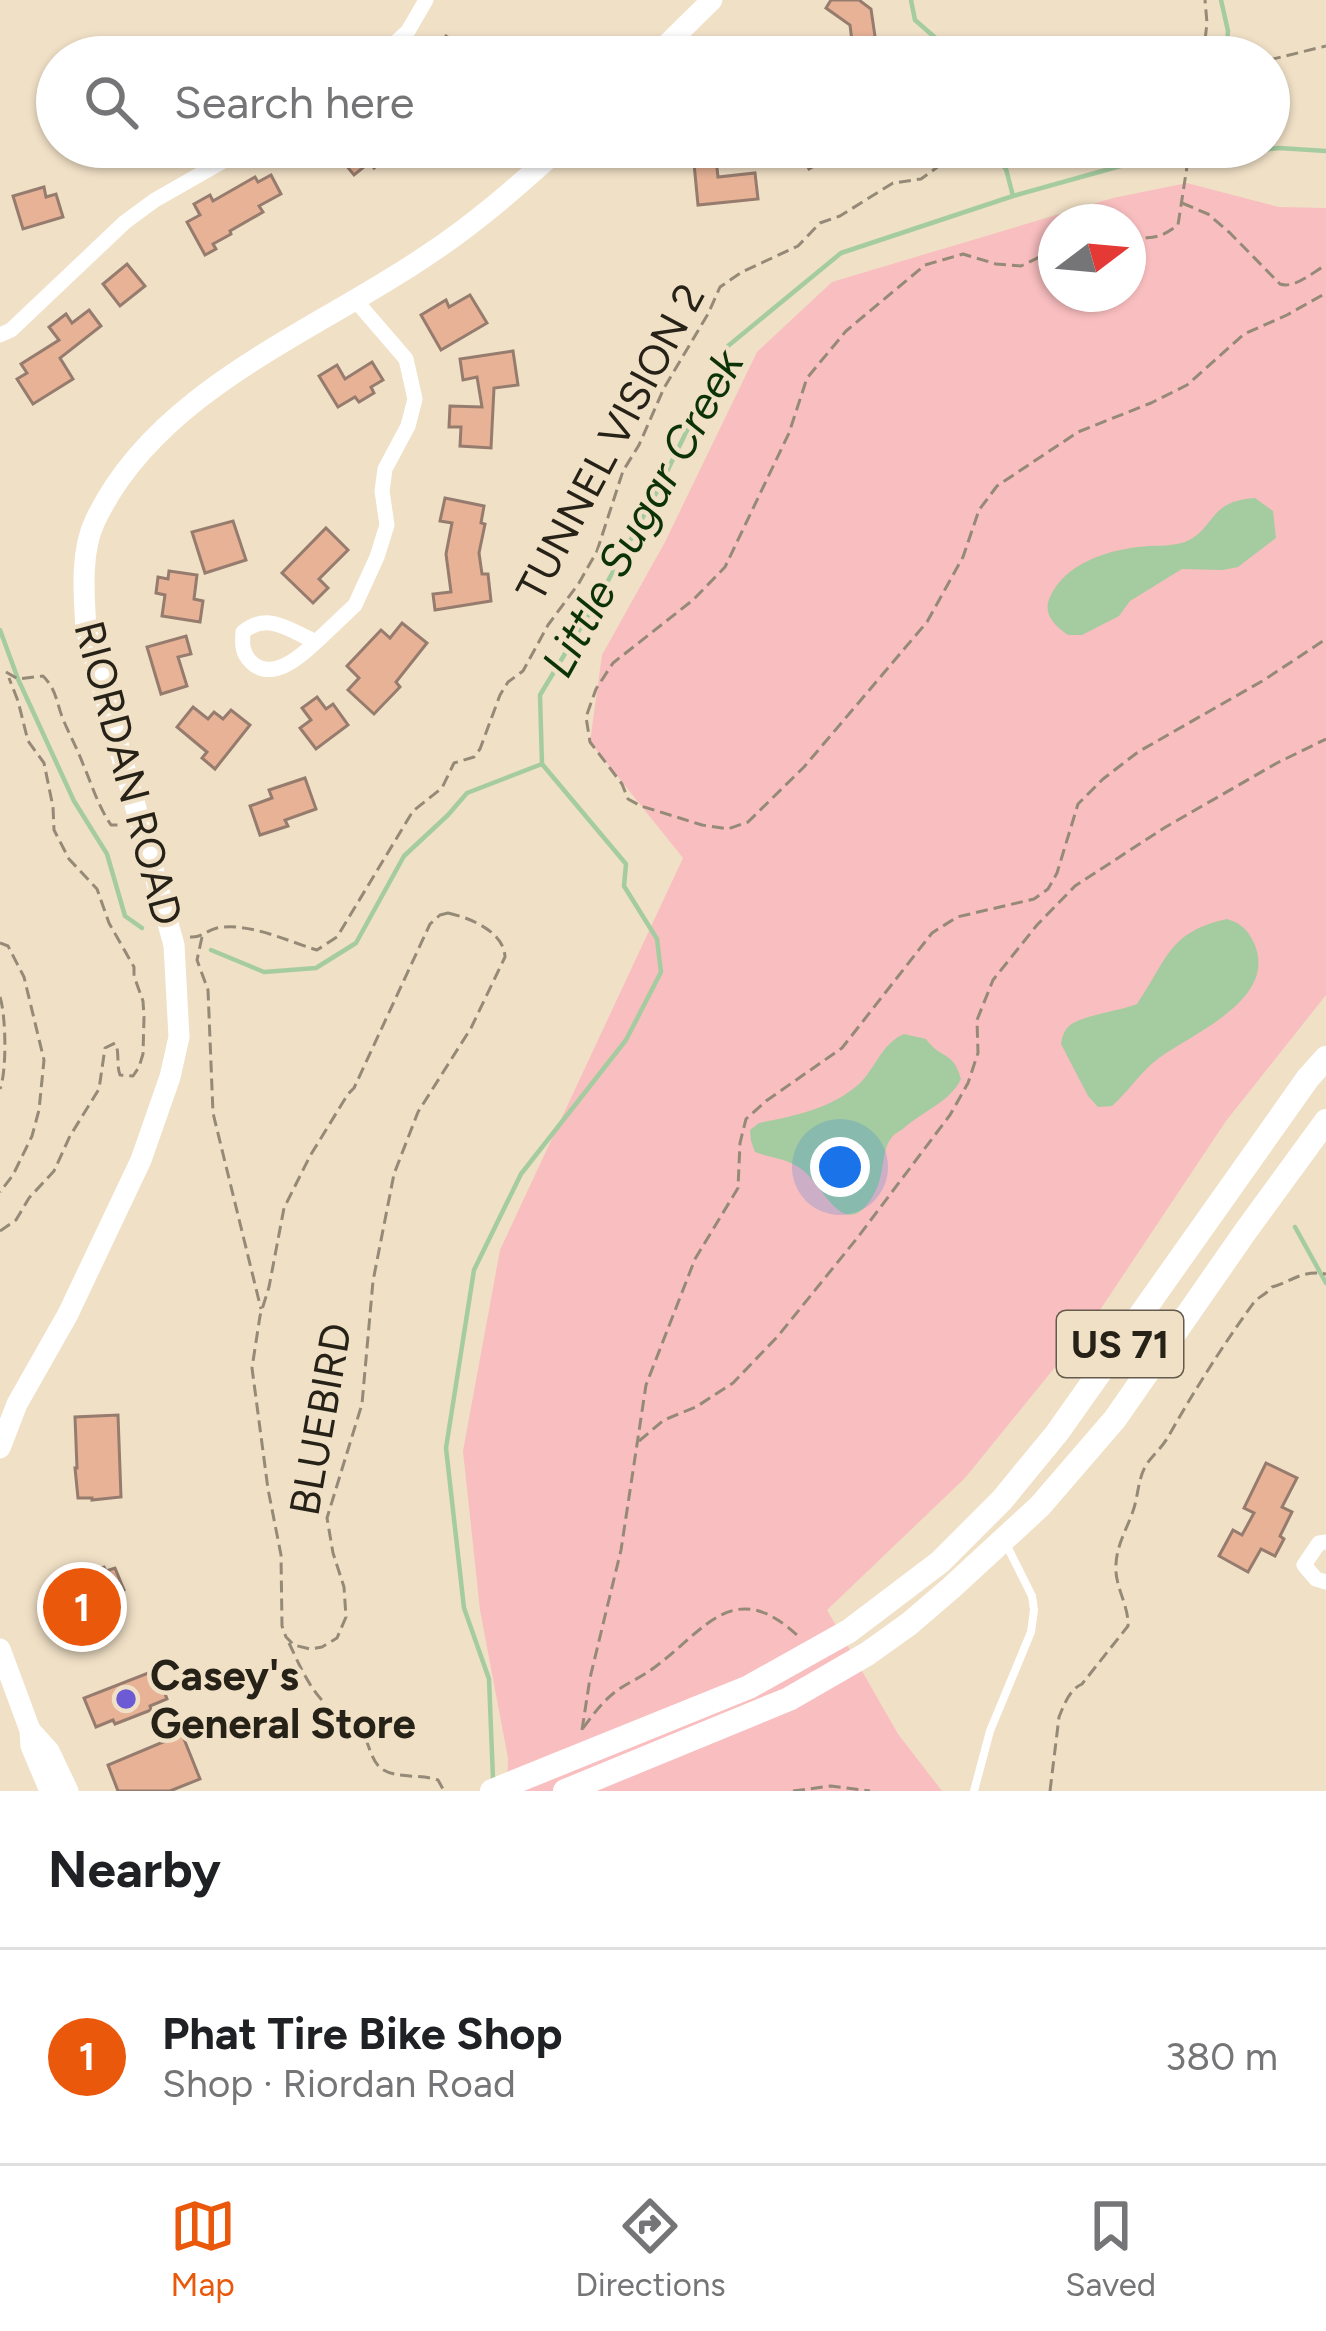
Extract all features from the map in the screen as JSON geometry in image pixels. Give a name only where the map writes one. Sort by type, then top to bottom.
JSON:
[{"type":"main road","name":"US 71","points":[[492,1791],[749,1687],[886,1605],[940,1562],[1002,1500],[1057,1433],[1307,1078],[1326,1058]]},
{"type":"main road","name":"US 71","points":[[565,1791],[789,1699],[868,1654],[909,1624],[1040,1506],[1115,1419],[1326,1121]]},
{"type":"street","points":[[403,36],[426,0]]},
{"type":"street","points":[[675,36],[712,0]]},
{"type":"street","points":[[0,334],[11,330],[140,211],[213,168]]},
{"type":"street","name":"RIORDAN ROAD","points":[[0,1448],[17,1404],[68,1314],[142,1160],[178,1037],[174,945],[86,629],[83,580],[93,525],[118,482],[154,439],[209,391],[428,255],[538,168]]},
{"type":"street","points":[[316,642],[355,605],[377,557],[387,525],[382,491],[385,469],[408,425],[415,399],[406,359],[356,301]]},
{"type":"street","points":[[1326,1542],[1319,1543],[1304,1565],[1316,1579],[1326,1582]]},
{"type":"street","points":[[0,1651],[30,1730],[49,1751],[50,1790]]},
{"type":"lane","points":[[974,1791],[990,1731],[1031,1632],[1034,1610],[1032,1596],[1004,1540]]},
{"type":"path","points":[[1205,0],[1206,36]]},
{"type":"path","points":[[1290,55],[1326,46]]},
{"type":"path","name":"TUNNEL VISION 2","points":[[185,932],[194,939],[221,927],[266,932],[316,950],[337,937],[412,811],[442,788],[454,763],[474,757],[480,749],[500,695],[523,671],[548,625],[579,583],[597,550],[623,471],[720,287],[799,246],[820,223],[840,216],[872,194],[893,183],[921,179],[936,168]]},
{"type":"path","points":[[1146,239],[1162,237],[1178,226],[1187,168]]},
{"type":"path","points":[[1182,203],[1208,214],[1231,232],[1280,284],[1294,284],[1326,265]]},
{"type":"path","points":[[1038,260],[1021,266],[963,254],[925,266],[846,331],[807,378],[789,433],[725,567],[693,600],[613,663],[596,689],[586,718],[590,742],[628,799],[702,825],[728,829],[748,822],[804,767],[927,622],[963,557],[979,510],[997,486],[1078,432],[1187,386],[1244,334],[1326,293]]},
{"type":"path","points":[[814,1652],[783,1622],[754,1609],[729,1611],[705,1623],[653,1669],[617,1690],[582,1730],[620,1550],[646,1384],[695,1258],[738,1188],[746,1119],[842,1048],[932,933],[957,917],[1034,898],[1048,889],[1078,805],[1102,779],[1138,752],[1326,639]]},
{"type":"path","points":[[0,661],[18,700],[28,741],[44,763],[54,830],[69,859],[97,889],[109,923],[131,960],[144,1017],[140,1067],[133,1076],[119,1075],[115,1042],[105,1048],[99,1089],[54,1171],[16,1220],[0,1231]]},
{"type":"path","points":[[7,672],[18,679],[43,676],[52,685],[94,796],[111,825],[139,821]]},
{"type":"path","points":[[638,1442],[664,1420],[696,1407],[733,1383],[778,1336],[858,1237],[950,1115],[968,1083],[978,1053],[977,1020],[993,980],[1075,886],[1164,828],[1326,739]]},
{"type":"path","name":"BLUEBIRD","points":[[457,914],[493,933],[506,950],[502,968],[471,1028],[429,1091],[394,1174],[380,1240],[362,1404],[327,1518],[344,1587],[346,1617],[340,1634],[322,1647],[299,1647],[281,1626],[281,1555],[253,1378],[262,1310],[284,1208],[310,1156],[354,1088],[430,924],[440,915],[457,914]]},
{"type":"path","points":[[202,936],[197,960],[208,990],[213,1113],[262,1310]]},
{"type":"path","points":[[0,943],[8,946],[24,977],[44,1060],[32,1136],[0,1192]]},
{"type":"path","points":[[0,997],[5,1019],[0,1089]]},
{"type":"path","points":[[1050,1791],[1064,1707],[1074,1688],[1128,1626],[1115,1569],[1146,1465],[1253,1301],[1297,1275],[1326,1274]]},
{"type":"path","points":[[286,1637],[307,1679],[328,1707],[359,1726],[376,1765],[395,1774],[424,1774],[438,1780],[443,1791]]},
{"type":"path","points":[[793,1791],[831,1786],[870,1791]]},
{"type":"shaded area","points":[[1187,183],[1279,207],[1326,208],[1326,995],[1226,1121],[1094,1319],[965,1478],[827,1610],[898,1734],[942,1791],[507,1791],[508,1758],[480,1610],[463,1451],[500,1250],[683,858],[590,742],[602,655],[665,542],[757,352],[832,282],[1038,220],[1038,312],[1146,312],[1146,204],[1093,204]]},
{"type":"shaded area","points":[[1255,498],[1273,511],[1276,538],[1238,567],[1182,569],[1130,601],[1119,616],[1082,635],[1068,635],[1051,619],[1050,597],[1065,576],[1087,561],[1112,552],[1185,542],[1228,504]]},
{"type":"shaded area","points":[[1227,919],[1240,925],[1254,943],[1258,963],[1244,997],[1153,1063],[1112,1106],[1098,1107],[1061,1044],[1066,1030],[1083,1019],[1137,1004],[1181,940],[1192,931]]},
{"type":"shaded area","points":[[904,1034],[926,1039],[954,1063],[961,1079],[943,1100],[891,1138],[877,1187],[863,1209],[853,1215],[844,1213],[800,1168],[755,1152],[750,1130],[848,1093]]},
{"type":"building","points":[[831,0],[859,0],[871,9],[875,36],[851,36],[850,25],[826,8]]},
{"type":"building","points":[[694,168],[717,168],[718,177],[755,173],[758,199],[698,205]]},
{"type":"building","points":[[271,175],[281,194],[259,206],[263,212],[230,231],[205,255],[187,222],[200,215],[194,204],[210,195],[213,201],[255,177],[258,182]]},
{"type":"building","points":[[44,187],[46,197],[56,194],[63,217],[23,229],[13,196]]},
{"type":"building","points":[[127,264],[145,286],[120,306],[103,284]]},
{"type":"building","points":[[470,295],[487,323],[441,350],[421,315],[446,300],[449,307]]},
{"type":"building","points":[[89,310],[101,326],[60,358],[73,379],[33,404],[17,379],[27,373],[21,364],[59,340],[49,327],[66,314],[72,323]]},
{"type":"building","points":[[513,351],[518,385],[494,388],[491,448],[460,446],[461,427],[449,427],[450,406],[482,407],[477,377],[463,380],[460,359]]},
{"type":"building","points":[[372,362],[383,380],[371,387],[374,393],[338,407],[319,376],[337,365],[345,379]]},
{"type":"building","points":[[445,498],[484,506],[479,553],[482,574],[488,574],[491,601],[435,610],[433,594],[451,592],[446,554],[452,523],[440,521]]},
{"type":"building","points":[[233,521],[246,560],[205,573],[192,532]]},
{"type":"building","points":[[326,528],[348,550],[319,579],[328,588],[313,603],[282,573]]},
{"type":"building","points":[[169,571],[197,575],[194,599],[203,601],[200,622],[162,616],[165,595],[156,593],[158,577],[168,579]]},
{"type":"building","points":[[402,623],[427,643],[396,682],[400,687],[374,714],[348,690],[359,678],[347,666],[381,630],[390,638]]},
{"type":"building","points":[[186,636],[191,654],[178,657],[187,686],[161,694],[147,647]]},
{"type":"building","points":[[317,697],[326,709],[333,704],[348,725],[316,749],[300,728],[311,720],[302,708]]},
{"type":"building","points":[[193,707],[208,719],[214,712],[223,719],[231,710],[250,725],[215,769],[202,758],[207,752],[177,727]]},
{"type":"building","points":[[305,778],[316,809],[285,820],[288,826],[260,835],[250,806],[272,798],[269,790]]},
{"type":"building","points":[[118,1415],[121,1497],[78,1498],[75,1417]]},
{"type":"building","points":[[1266,1463],[1297,1478],[1282,1507],[1292,1512],[1275,1556],[1261,1549],[1248,1572],[1219,1556],[1233,1530],[1242,1535],[1254,1513],[1244,1508]]},
{"type":"building","points":[[104,1567],[106,1571],[115,1568],[124,1590],[119,1592],[120,1620],[104,1626],[100,1615],[82,1616],[70,1584]]},
{"type":"building","name":"Casey's General Store","points":[[156,1670],[167,1699],[150,1706],[151,1710],[96,1727],[84,1698]]},
{"type":"building","points":[[182,1734],[200,1779],[170,1791],[118,1791],[108,1765]]},
{"type":"waterway","points":[[911,0],[915,20],[933,36]]},
{"type":"waterway","points":[[1221,0],[1228,36]]},
{"type":"waterway","name":"Little Sugar Creek","points":[[1290,149],[1326,151]]},
{"type":"waterway","points":[[1005,168],[1013,196]]},
{"type":"waterway","name":"Little Sugar Creek","points":[[493,1779],[489,1679],[464,1608],[446,1448],[474,1270],[521,1174],[626,1040],[661,972],[657,939],[624,886],[626,864],[542,764],[540,695],[659,488],[728,346],[841,253],[1113,168]]},
{"type":"waterway","points":[[0,630],[74,801],[107,854],[125,916],[142,928]]},
{"type":"waterway","points":[[211,950],[264,972],[316,968],[356,943],[404,856],[467,793],[542,764]]},
{"type":"waterway","points":[[1295,1227],[1326,1283]]},
{"type":"place","name":"Phat Tire Bike Shop","points":[[82,1607]]},
{"type":"place","name":"Casey's General Store","points":[[126,1699]]}]
